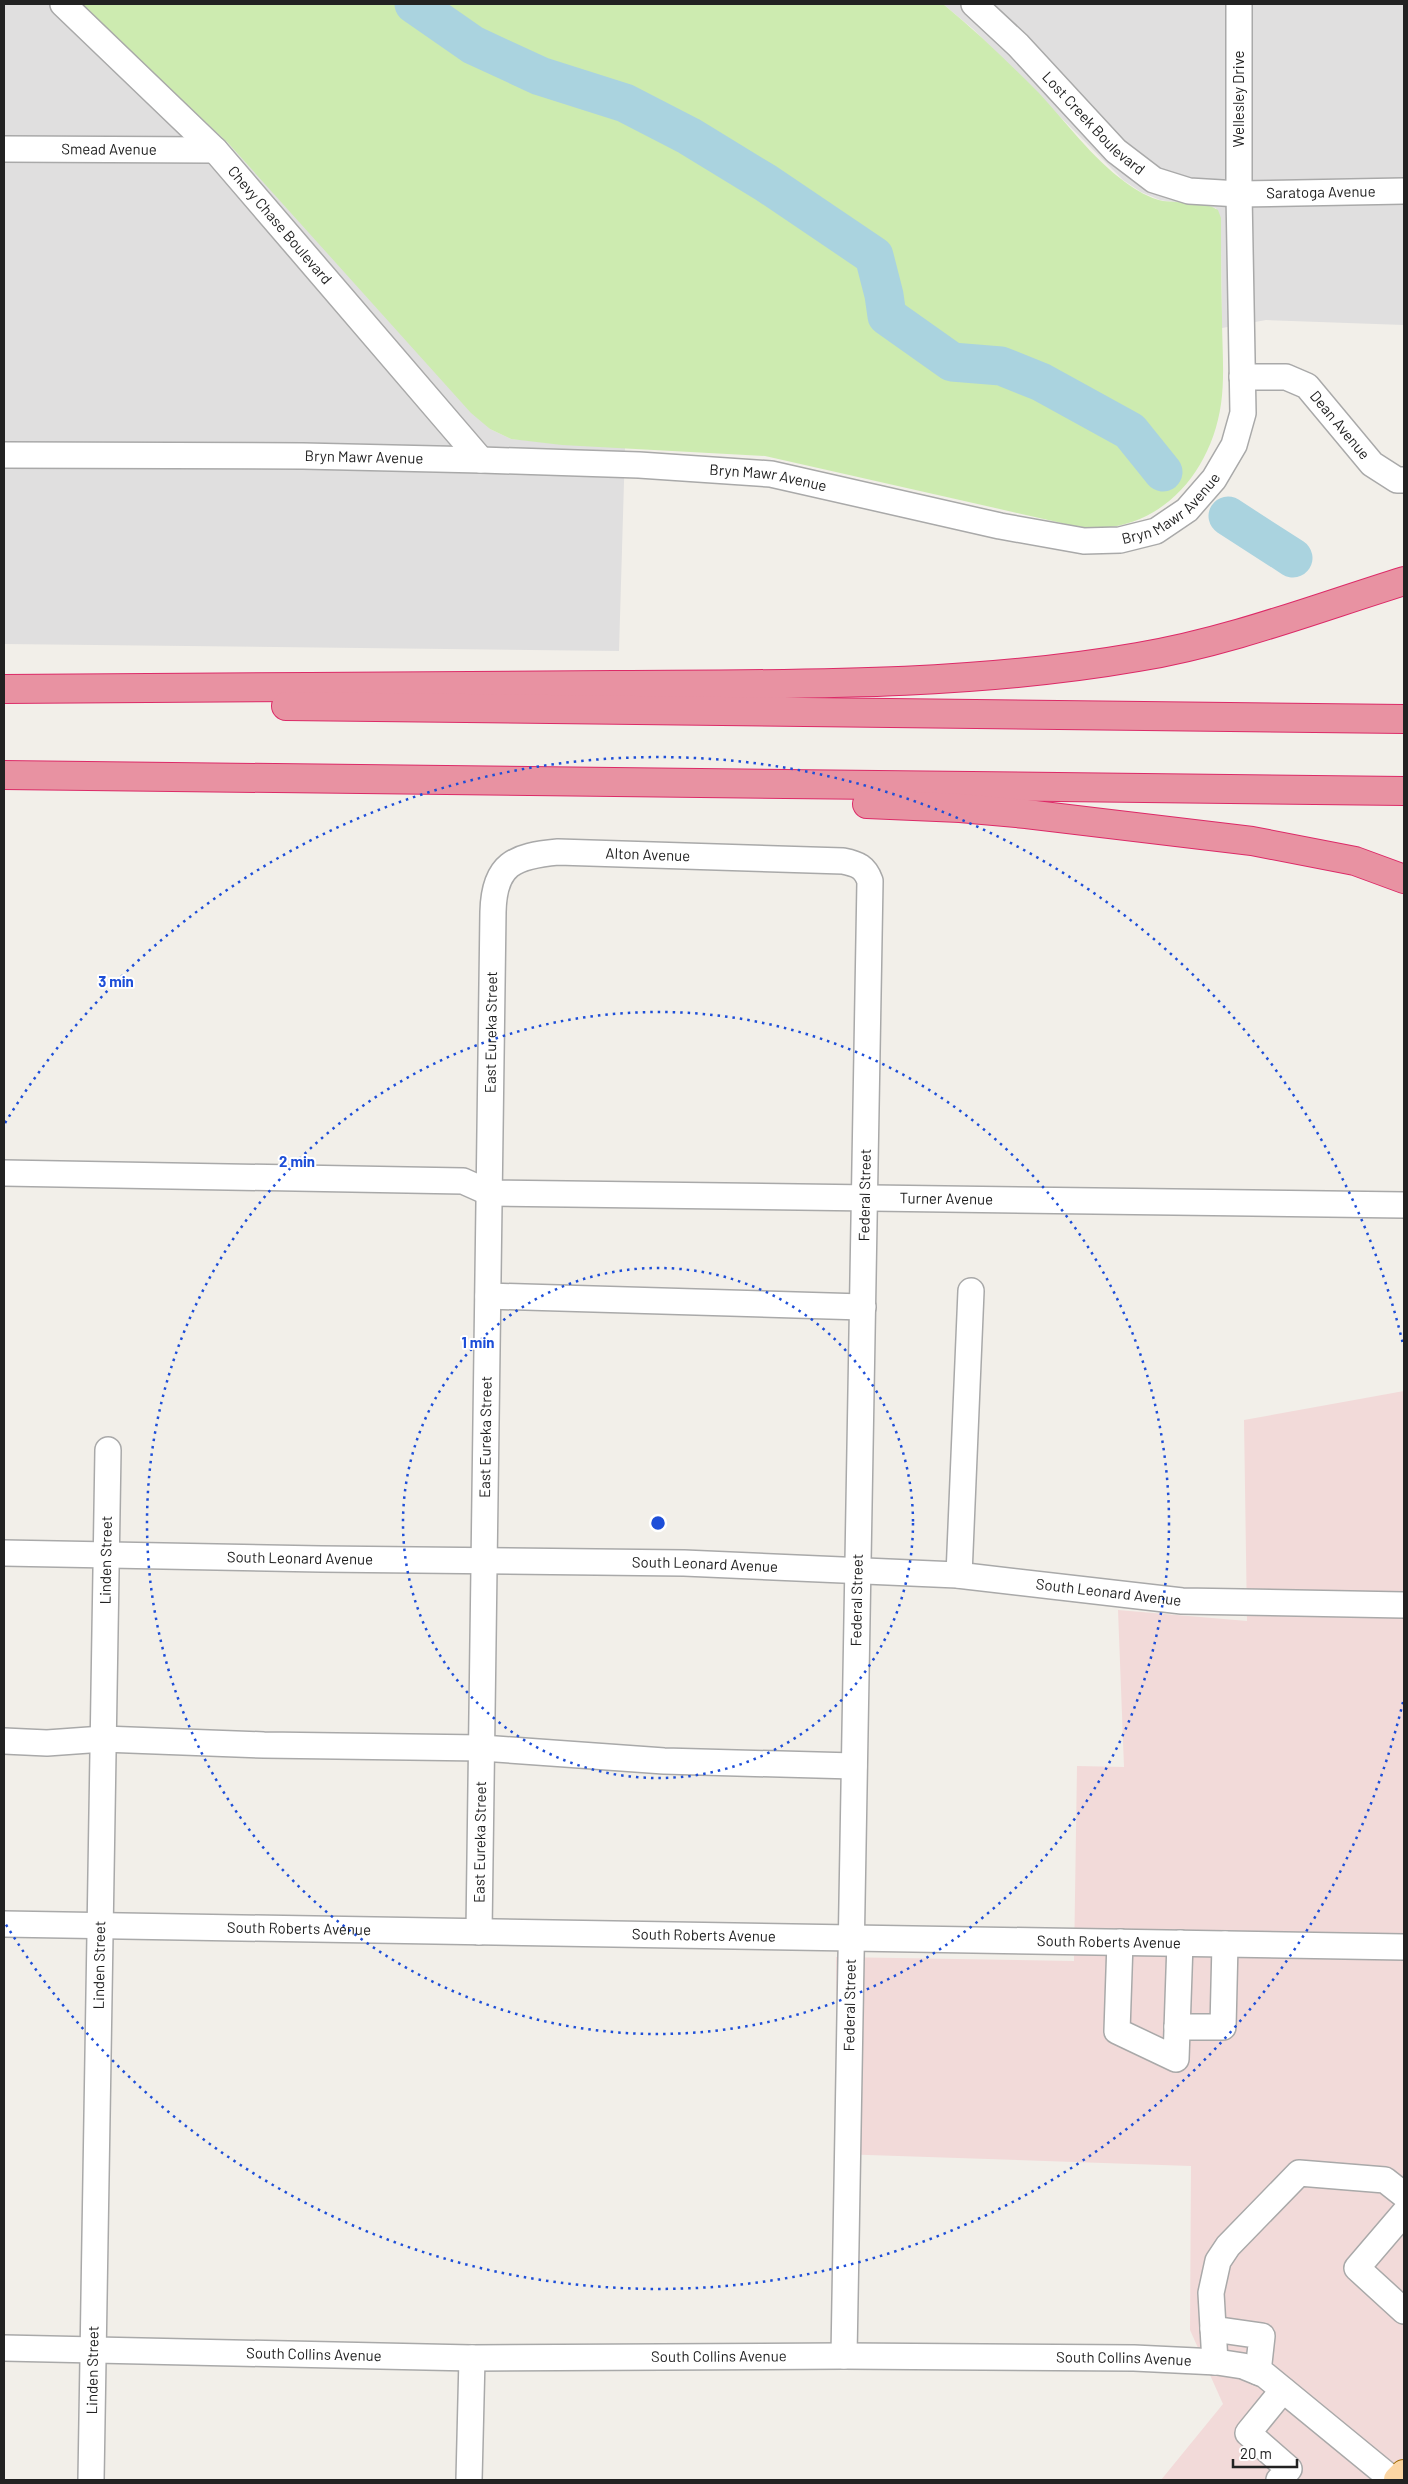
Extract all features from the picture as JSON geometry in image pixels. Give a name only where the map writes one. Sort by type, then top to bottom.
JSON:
[{"type":"highway","points":[[4,689],[737,684],[866,682],[983,677],[1096,664],[1197,645],[1404,580]]},
{"type":"highway","points":[[4,702],[1404,718]]},
{"type":"highway","points":[[4,775],[1404,791]]},
{"type":"highway","points":[[368,780],[380,787],[469,798],[894,804],[1026,814],[1252,841],[1354,862],[1404,879]]},
{"type":"main road","points":[[1398,2480],[1404,2474]]},
{"type":"street","name":"Chevy Chase Boulevard","points":[[63,4],[215,150],[481,460]]},
{"type":"street","name":"Lost Creek Boulevard","points":[[974,4],[1018,44],[1116,151],[1154,180],[1188,191],[1238,194]]},
{"type":"street","name":"Wellesley Drive","points":[[1238,194],[1239,4]]},
{"type":"street","name":"Smead Avenue","points":[[4,149],[215,150]]},
{"type":"street","name":"Saratoga Avenue","points":[[1238,194],[1404,191]]},
{"type":"street","name":"Bryn Mawr Avenue","points":[[4,455],[293,456],[481,460],[639,465],[771,474],[1054,536],[1084,541],[1120,540],[1156,530],[1186,510],[1214,479],[1234,445],[1243,413],[1238,194]]},
{"type":"street","name":"Dean Avenue","points":[[1242,377],[1286,377],[1307,386],[1372,464],[1397,480],[1404,480]]},
{"type":"street","name":"Alton Avenue","points":[[493,912],[496,886],[502,873],[510,862],[532,854],[558,852],[843,861]]},
{"type":"street","name":"Federal Street","points":[[843,861],[856,863],[866,870],[870,881],[844,2356]]},
{"type":"street","name":"East Eureka Street","points":[[479,1932],[493,912]]},
{"type":"street","points":[[4,1173],[463,1182],[490,1193]]},
{"type":"street","name":"Turner Avenue","points":[[490,1193],[1404,1205]]},
{"type":"street","points":[[960,1575],[971,1291]]},
{"type":"street","points":[[488,1296],[863,1307]]},
{"type":"street","name":"Linden Street","points":[[91,2480],[108,1450]]},
{"type":"street","name":"South Leonard Avenue","points":[[4,1553],[684,1563],[858,1571],[908,1571],[960,1575],[1182,1601],[1404,1605]]},
{"type":"street","points":[[4,1741],[47,1743],[103,1739],[264,1745],[482,1748],[664,1761],[854,1766]]},
{"type":"street","name":"South Roberts Avenue","points":[[4,1924],[1404,1947]]},
{"type":"street","points":[[1120,1942],[1117,2031],[1176,2059],[1180,1943]]},
{"type":"street","points":[[1177,2027],[1223,2027],[1225,1944]]},
{"type":"street","points":[[1215,2362],[1212,2293],[1218,2261],[1228,2246],[1299,2173],[1385,2180],[1404,2195]]},
{"type":"street","points":[[1404,2214],[1357,2268],[1404,2311]]},
{"type":"street","points":[[1213,2329],[1262,2336],[1258,2372]]},
{"type":"street","name":"South Collins Avenue","points":[[4,2348],[472,2358],[844,2356],[1134,2358],[1215,2362],[1243,2366],[1258,2372],[1284,2390],[1393,2480]]},
{"type":"street","points":[[469,2480],[472,2358]]},
{"type":"street","points":[[1284,2390],[1248,2433],[1291,2476]]},
{"type":"shaded area","points":[[4,4],[80,4],[228,143],[490,429],[511,439],[625,448],[619,651],[4,644]]},
{"type":"shaded area","points":[[943,4],[1404,4],[1404,325],[1266,320],[1222,328],[1221,245],[1216,208],[1160,200],[1141,192],[1123,180],[973,29]]},
{"type":"shaded area","points":[[1404,1391],[1404,2480],[1161,2480],[1223,2404],[1190,2330],[1191,2166],[838,2154],[836,1957],[1074,1961],[1077,1766],[1124,1767],[1118,1610],[1247,1621],[1244,1420]]},
{"type":"green space","points":[[80,4],[943,4],[1015,69],[1090,151],[1125,182],[1158,200],[1206,205],[1218,210],[1221,218],[1223,383],[1216,427],[1208,449],[1197,470],[1183,488],[1166,504],[1147,516],[1125,524],[1098,528],[1075,526],[765,456],[562,445],[511,439],[490,429],[471,413],[228,143]]},
{"type":"waterway","points":[[414,4],[473,45],[540,76],[625,103],[689,136],[766,183],[874,256],[884,295],[887,316],[952,362],[1001,366],[1041,382],[1130,431],[1163,472]]},
{"type":"waterway","points":[[1228,516],[1293,558]]}]
